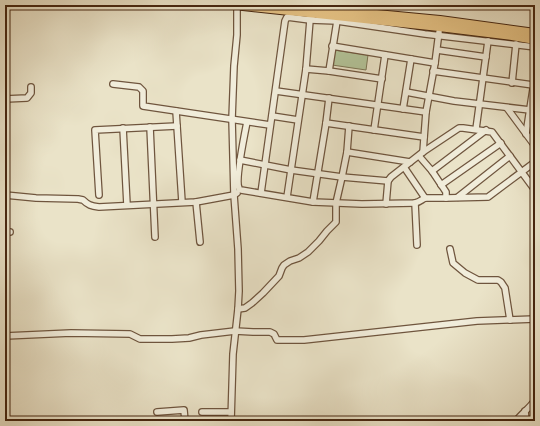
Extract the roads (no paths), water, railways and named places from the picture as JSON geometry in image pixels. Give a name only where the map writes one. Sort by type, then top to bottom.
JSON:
[{"type":"main road","points":[[236,5],[314,12],[535,40]]},
{"type":"main road","points":[[284,5],[314,12]]},
{"type":"main road","points":[[439,27],[535,33]]},
{"type":"street","points":[[230,421],[233,354],[239,291],[232,119],[237,35],[236,5]]},
{"type":"street","points":[[287,197],[314,12]]},
{"type":"street","points":[[261,193],[287,17],[314,12],[337,21],[439,27],[488,41],[535,47]]},
{"type":"street","points":[[328,71],[337,21]]},
{"type":"street","points":[[439,27],[437,50],[426,112],[421,154],[446,192],[446,198]]},
{"type":"street","points":[[476,129],[488,41]]},
{"type":"street","points":[[512,83],[516,44]]},
{"type":"street","points":[[332,46],[435,63]]},
{"type":"street","points":[[437,50],[486,57]]},
{"type":"street","points":[[374,130],[385,54]]},
{"type":"street","points":[[403,109],[411,59]]},
{"type":"street","points":[[306,69],[382,78]]},
{"type":"street","points":[[433,71],[512,83],[534,89]]},
{"type":"street","points":[[526,134],[535,76]]},
{"type":"street","points":[[113,84],[139,87],[143,91],[143,106],[270,125]]},
{"type":"street","points":[[5,99],[27,98],[31,93],[31,87]]},
{"type":"street","points":[[276,91],[426,112]]},
{"type":"street","points":[[406,92],[454,101],[530,110]]},
{"type":"street","points":[[313,202],[329,98]]},
{"type":"street","points":[[507,108],[535,146]]},
{"type":"street","points":[[176,111],[182,202]]},
{"type":"street","points":[[272,116],[298,120]]},
{"type":"street","points":[[240,190],[238,181],[240,160],[247,122]]},
{"type":"street","points":[[326,123],[424,137]]},
{"type":"street","points":[[99,195],[95,130],[177,126]]},
{"type":"street","points":[[238,309],[245,308],[264,293],[279,276],[284,265],[302,256],[335,224],[336,203],[347,152],[349,126]]},
{"type":"street","points":[[150,127],[155,237]]},
{"type":"street","points":[[123,128],[126,205]]},
{"type":"street","points":[[386,204],[389,178],[459,128],[486,130],[492,132],[535,190]]},
{"type":"street","points":[[432,171],[486,130]]},
{"type":"street","points":[[441,185],[501,143]]},
{"type":"street","points":[[347,152],[410,162]]},
{"type":"street","points":[[458,198],[510,156]]},
{"type":"street","points":[[240,160],[318,174],[388,182]]},
{"type":"street","points":[[5,195],[36,198],[81,199],[91,206],[196,202],[234,195],[240,190],[313,202],[386,204],[415,203],[421,202],[425,198],[488,197],[535,162]]},
{"type":"street","points":[[404,167],[425,198]]},
{"type":"street","points":[[196,202],[200,242]]},
{"type":"street","points":[[415,203],[417,245]]},
{"type":"street","points":[[450,249],[453,263],[464,274],[478,280],[498,280],[502,282],[505,288],[510,320]]},
{"type":"street","points":[[5,336],[71,333],[130,334],[140,339],[172,339],[189,338],[235,330],[270,332],[274,334],[277,340],[304,340],[477,320],[535,319]]},
{"type":"street","points":[[516,421],[535,400]]},
{"type":"street","points":[[157,412],[184,410],[185,421]]},
{"type":"street","points":[[525,411],[526,421]]},
{"type":"street","points":[[202,412],[231,412]]}]
